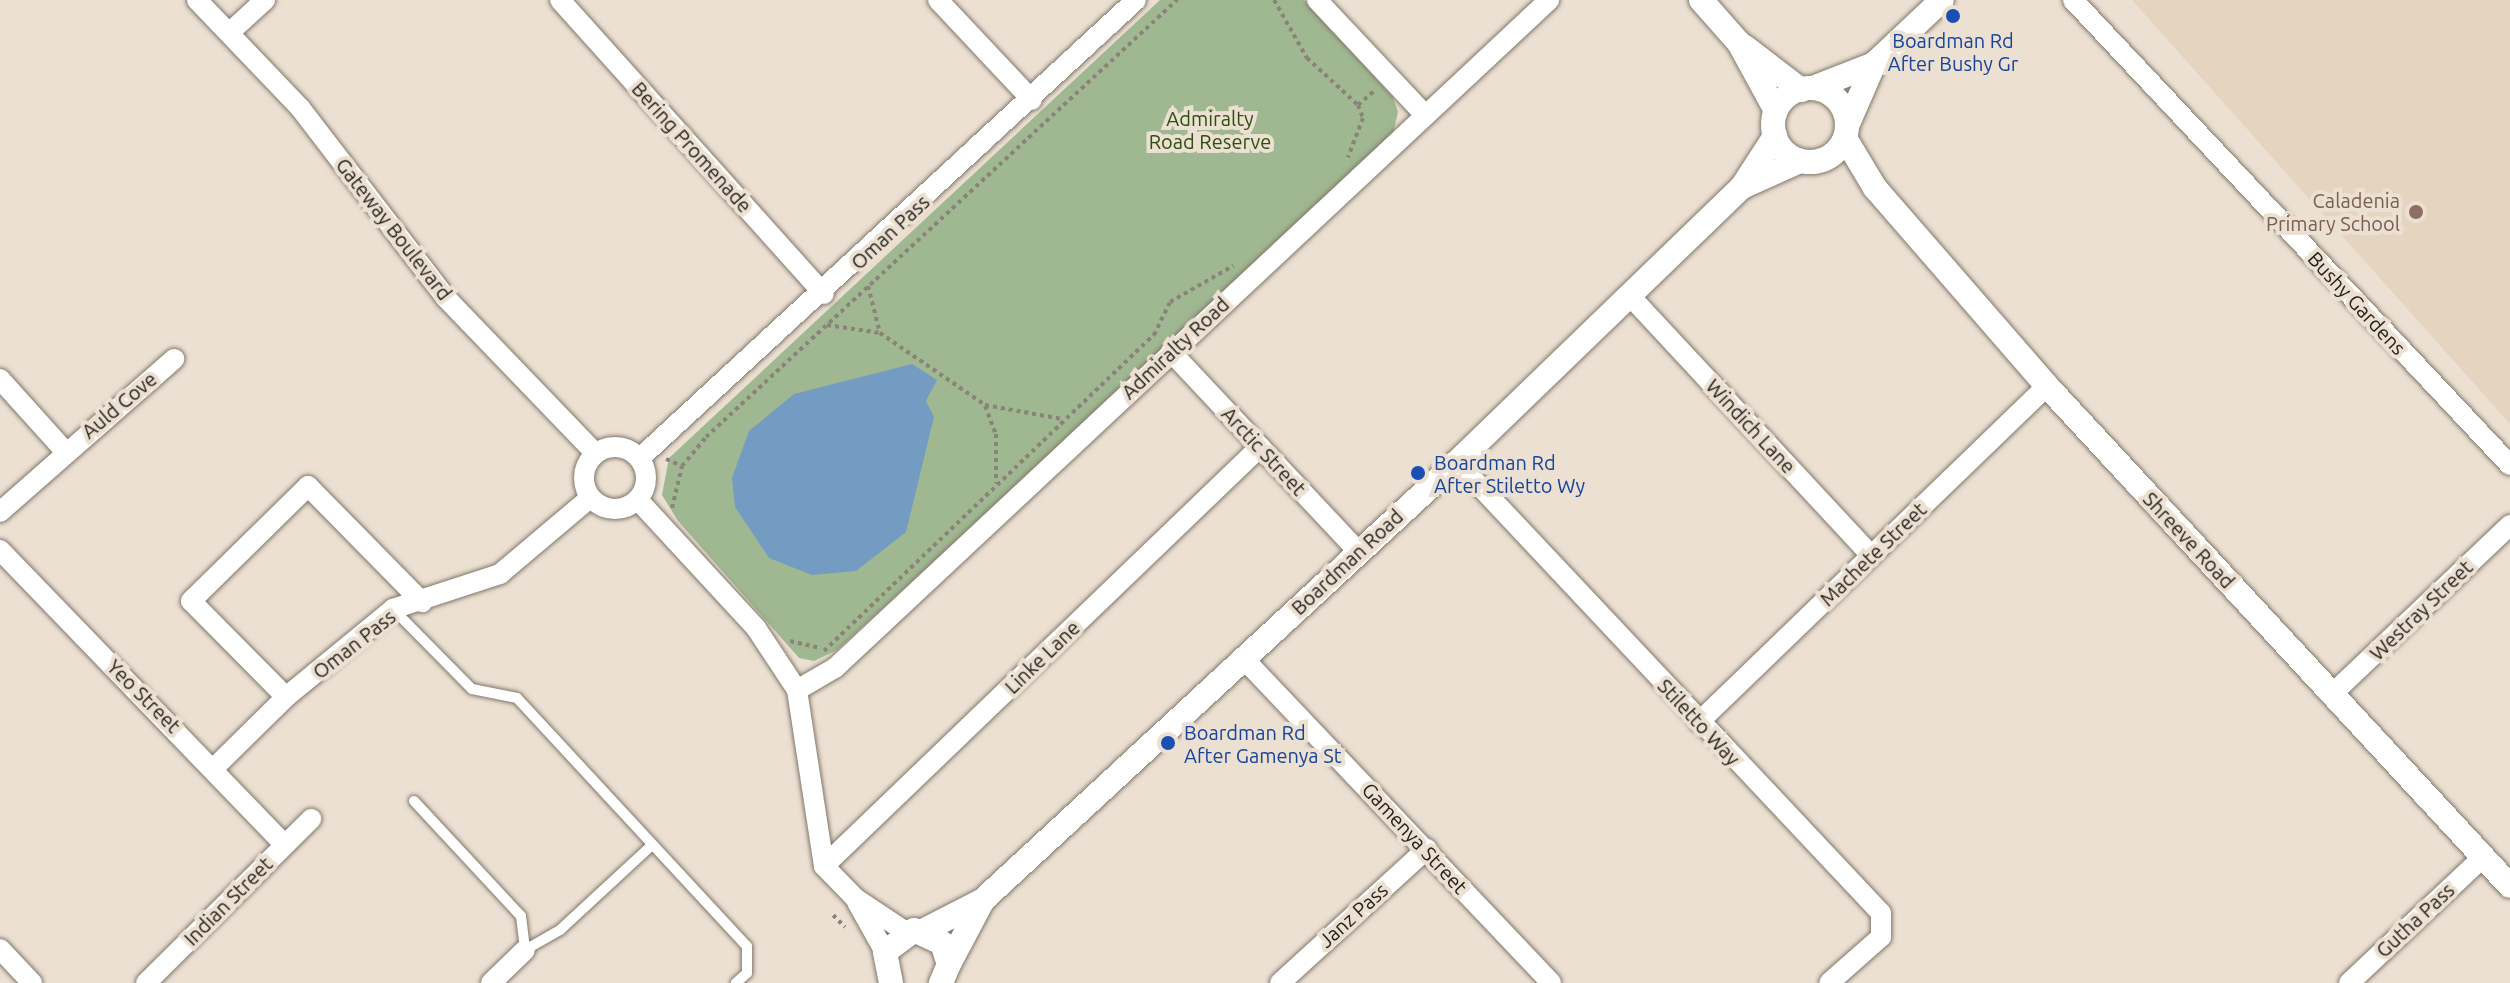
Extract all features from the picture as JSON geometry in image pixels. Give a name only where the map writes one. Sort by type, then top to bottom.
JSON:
[{"type":"street","name":"Gateway Boulevard","points":[[197,0],[301,109],[445,297],[595,453]]},
{"type":"street","points":[[229,33],[265,0]]},
{"type":"street","name":"Bering Promenade","points":[[560,0],[824,294]]},
{"type":"street","points":[[938,0],[1032,100]]},
{"type":"street","name":"Oman Pass","points":[[640,458],[824,294],[1136,0]]},
{"type":"street","points":[[1317,0],[1425,115]]},
{"type":"street","name":"Admiralty Road","points":[[797,690],[835,668],[1549,0]]},
{"type":"street","points":[[1701,0],[1739,43],[1776,111],[1775,136],[1800,161]]},
{"type":"street","points":[[1776,111],[1807,89],[1874,64],[1942,0]]},
{"type":"street","name":"Bushy Gardens","points":[[2073,0],[2510,465]]},
{"type":"street","points":[[1739,43],[1807,89],[1841,105],[1846,132]]},
{"type":"street","points":[[1825,159],[1846,132],[1874,64]]},
{"type":"street","name":"Shreeve Road","points":[[1846,132],[1875,188],[2047,386],[2510,886]]},
{"type":"street","name":"Boardman Road","points":[[884,971],[914,931],[983,900],[1357,550],[1457,462],[1742,187],[1775,136]]},
{"type":"street","name":"Shreeve Road","points":[[1825,159],[1875,188]]},
{"type":"street","name":"Boardman Road","points":[[1742,187],[1800,161],[1825,159]]},
{"type":"street","name":"Windich Lane","points":[[1631,297],[1871,555]]},
{"type":"street","name":"Arctic Street","points":[[1171,352],[1357,550]]},
{"type":"street","name":"Auld Cove","points":[[0,512],[64,450],[174,359]]},
{"type":"street","points":[[0,379],[64,450]]},
{"type":"street","name":"Machete Street","points":[[1699,722],[2047,386]]},
{"type":"street","name":"Linke Lane","points":[[824,866],[1260,447]]},
{"type":"street","points":[[627,448],[640,458],[647,475],[638,500],[623,509],[590,498],[583,480],[595,453],[627,448]]},
{"type":"street","name":"Stiletto Way","points":[[1457,462],[1881,913],[1881,937],[1829,983]]},
{"type":"street","points":[[286,697],[191,601],[308,486],[422,602]]},
{"type":"street","name":"Oman Pass","points":[[215,767],[286,697],[393,609],[500,574],[590,498]]},
{"type":"street","points":[[638,500],[773,653],[797,690],[824,866],[855,898],[914,931]]},
{"type":"street","name":"Westray Street","points":[[2331,695],[2510,525]]},
{"type":"street","name":"Yeo Street","points":[[0,550],[215,767],[284,844]]},
{"type":"street","name":"Gamenya Street","points":[[1244,659],[1551,983]]},
{"type":"street","name":"Indian Street","points":[[146,983],[311,819]]},
{"type":"street","name":"Janz Pass","points":[[1280,983],[1427,849]]},
{"type":"street","name":"Gutha Pass","points":[[2349,983],[2482,858]]},
{"type":"street","points":[[855,898],[884,971]]},
{"type":"street","name":"Boardman Road","points":[[948,975],[983,900]]},
{"type":"street","name":"Boardman Road","points":[[914,931],[942,943],[948,975]]},
{"type":"street","points":[[0,949],[32,983]]},
{"type":"street","points":[[491,983],[525,950]]},
{"type":"lane","points":[[393,609],[472,689],[517,698],[649,848],[747,946],[747,973],[736,983]]},
{"type":"lane","points":[[414,801],[521,916],[525,950],[560,930],[649,848]]},
{"type":"path","points":[[660,525],[679,497],[684,462],[825,325],[1177,0]]},
{"type":"path","points":[[1274,0],[1307,58],[1358,105],[1363,118],[1344,164]]},
{"type":"path","points":[[1104,383],[1154,335],[1170,302],[1247,257]]},
{"type":"path","points":[[868,286],[880,333]]},
{"type":"path","points":[[825,325],[880,333],[985,405],[1064,419]]},
{"type":"path","points":[[985,405],[997,445],[995,485]]},
{"type":"path","points":[[773,653],[795,638],[821,648]]},
{"type":"shaded area","name":"Caladenia Primary School","points":[[2132,0],[2510,0],[2510,424]]},
{"type":"green space","name":"Admiralty Road Reserve","points":[[1160,0],[1304,0],[1393,97],[1398,112],[1391,143],[837,650],[814,661],[799,658],[678,521],[662,495],[669,458]]},
{"type":"water","points":[[912,364],[937,380],[926,401],[934,417],[906,532],[856,571],[812,575],[769,558],[735,507],[732,478],[749,431],[794,394]]},
{"type":"place","name":"Boardman Rd After Bushy Gr","points":[[1953,16]]},
{"type":"place","name":"Caladenia Primary School","points":[[2416,212]]},
{"type":"place","name":"Boardman Rd After Stiletto Wy","points":[[1418,473]]},
{"type":"place","name":"Boardman Rd After Gamenya St","points":[[1168,743]]}]
